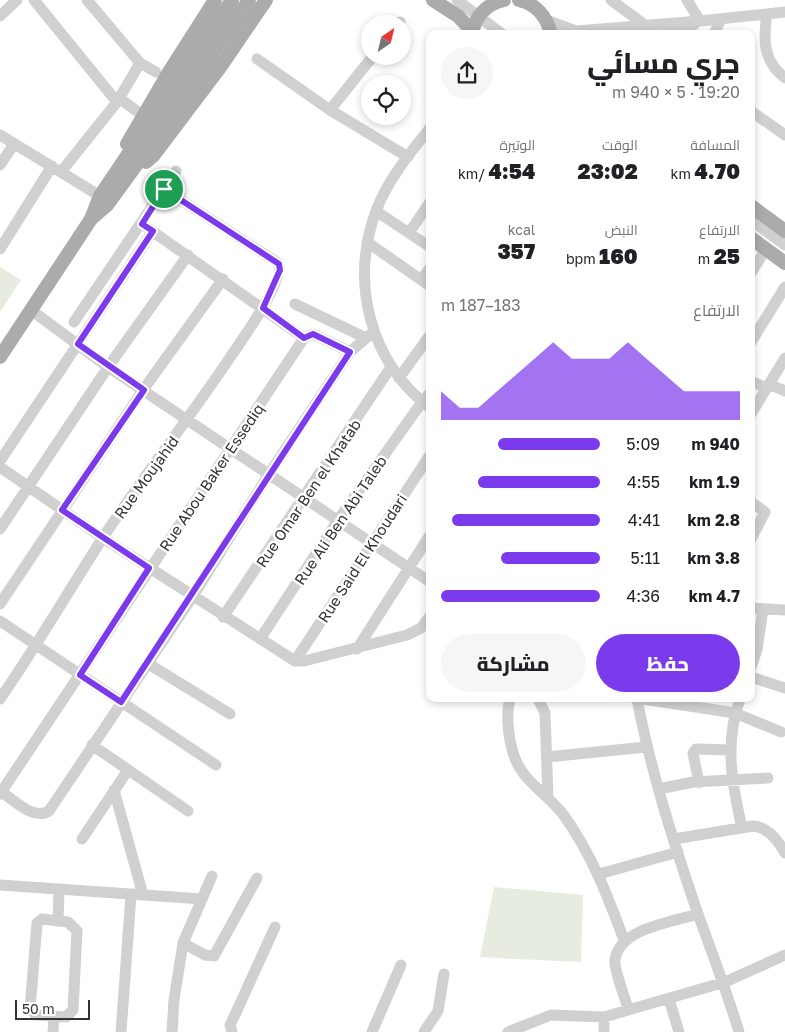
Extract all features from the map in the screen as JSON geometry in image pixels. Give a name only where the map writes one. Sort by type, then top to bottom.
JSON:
[{"type":"main road","points":[[129,165],[133,132],[215,0]]},
{"type":"main road","points":[[90,219],[110,201],[129,165],[232,0]]},
{"type":"main road","points":[[2,349],[31,310],[90,219],[100,196],[129,165],[249,0]]},
{"type":"main road","points":[[129,165],[148,161],[158,150],[221,66],[266,0]]},
{"type":"main road","points":[[433,0],[458,16],[470,30]]},
{"type":"main road","points":[[521,0],[536,8],[546,20],[550,30]]},
{"type":"main road","points":[[473,30],[491,4]]},
{"type":"main road","points":[[755,209],[785,231]]},
{"type":"main road","points":[[755,241],[785,263]]},
{"type":"street","points":[[0,16],[17,0]]},
{"type":"street","points":[[34,0],[118,100],[138,112]]},
{"type":"street","points":[[87,0],[140,63],[156,72]]},
{"type":"street","points":[[457,0],[491,4],[501,30]]},
{"type":"street","points":[[611,0],[645,25]]},
{"type":"street","points":[[687,0],[700,21]]},
{"type":"street","points":[[588,30],[785,12]]},
{"type":"street","points":[[767,14],[764,37],[769,60],[774,70],[785,78]]},
{"type":"street","points":[[716,30],[724,18]]},
{"type":"street","points":[[724,18],[725,30]]},
{"type":"street","points":[[546,20],[573,30]]},
{"type":"street","points":[[679,30],[700,21]]},
{"type":"street","points":[[257,59],[330,110],[408,157]]},
{"type":"street","points":[[0,248],[57,169],[118,100],[140,63]]},
{"type":"street","points":[[330,110],[365,65]]},
{"type":"street","points":[[755,114],[785,135]]},
{"type":"street","points":[[426,134],[390,183],[376,211],[367,242],[364,281],[370,335],[399,378],[426,400]]},
{"type":"street","points":[[0,135],[100,196]]},
{"type":"street","points":[[0,165],[14,144]]},
{"type":"street","points":[[74,322],[176,171]]},
{"type":"street","name":"Rue Moujahid","points":[[0,700],[37,645],[103,538],[188,420],[263,308],[280,270],[279,264],[164,189]]},
{"type":"street","points":[[409,233],[426,208]]},
{"type":"street","points":[[376,211],[426,244]]},
{"type":"street","points":[[755,223],[785,245]]},
{"type":"street","points":[[142,224],[223,279],[304,338],[313,334],[350,352]]},
{"type":"street","points":[[0,462],[153,231]]},
{"type":"street","points":[[367,242],[425,283]]},
{"type":"street","points":[[755,267],[766,249]]},
{"type":"street","points":[[0,530],[108,367],[188,255]]},
{"type":"street","points":[[0,604],[144,390],[223,279]]},
{"type":"street","points":[[755,336],[785,287]]},
{"type":"street","points":[[295,304],[370,335]]},
{"type":"street","points":[[31,310],[108,367],[426,579]]},
{"type":"street","points":[[0,792],[33,813],[43,814],[49,811],[193,596],[269,474],[350,352],[370,335]]},
{"type":"street","name":"Rue Abou Baker Essediq","points":[[0,792],[304,338]]},
{"type":"street","points":[[399,378],[426,341]]},
{"type":"street","points":[[755,407],[785,358]]},
{"type":"street","name":"Rue Omar Ben el Khatab","points":[[223,617],[391,368]]},
{"type":"street","points":[[755,382],[785,391]]},
{"type":"street","name":"Rue Ali Ben Abi Taleb","points":[[260,639],[338,520],[426,402]]},
{"type":"street","name":"Rue Said El Khoudari","points":[[295,661],[426,461]]},
{"type":"street","points":[[0,467],[223,617],[295,661],[304,661],[416,632],[426,621]]},
{"type":"street","points":[[755,505],[765,512],[755,531]]},
{"type":"street","points":[[357,648],[426,541]]},
{"type":"street","points":[[755,655],[757,650],[757,608],[784,607]]},
{"type":"street","points":[[0,621],[216,764]]},
{"type":"street","points":[[147,663],[230,714]]},
{"type":"street","points":[[755,678],[785,688]]},
{"type":"street","points":[[510,702],[508,717],[515,759],[522,771],[571,826],[599,874],[624,940]]},
{"type":"street","points":[[540,702],[545,713],[548,798]]},
{"type":"street","points":[[638,702],[646,747],[678,852],[698,914],[725,982],[739,1032]]},
{"type":"street","points":[[662,702],[734,713],[781,732]]},
{"type":"street","points":[[739,702],[734,713],[730,750],[731,781],[742,828]]},
{"type":"street","points":[[92,746],[188,811]]},
{"type":"street","points":[[547,757],[646,747]]},
{"type":"street","points":[[699,783],[693,753],[696,750],[730,750]]},
{"type":"street","points":[[82,839],[128,770]]},
{"type":"street","points":[[659,789],[693,782],[768,778]]},
{"type":"street","points":[[114,790],[137,895],[121,1032]]},
{"type":"street","points":[[674,838],[753,826],[767,830],[785,853]]},
{"type":"street","points":[[599,874],[678,852]]},
{"type":"street","points":[[172,1032],[174,1000],[183,943],[212,876]]},
{"type":"street","points":[[183,943],[205,956],[214,956],[257,878]]},
{"type":"street","points":[[0,885],[202,899]]},
{"type":"street","points":[[58,920],[59,890]]},
{"type":"street","points":[[628,1009],[615,961],[624,940],[636,933],[698,914]]},
{"type":"street","points":[[42,919],[58,920],[72,924],[77,935],[73,1010],[68,1017],[36,1014],[30,1009],[37,923],[42,919]]},
{"type":"street","points":[[232,1032],[230,1025],[275,927]]},
{"type":"street","points":[[508,1032],[522,1029],[551,1015],[604,1017],[669,999],[725,982],[785,955]]},
{"type":"street","points":[[372,1032],[401,965]]},
{"type":"street","points":[[424,1032],[438,1011],[444,974]]},
{"type":"street","points":[[669,999],[679,1032]]},
{"type":"street","points":[[53,1032],[54,1017]]},
{"type":"street","points":[[604,1017],[604,1032]]},
{"type":"shaded area","points":[[0,267],[21,280],[0,312]]},
{"type":"shaded area","points":[[494,887],[583,895],[581,962],[480,957]]},
{"type":"route","points":[[164,189],[279,264],[280,270],[263,308],[304,338],[309,334],[313,334],[350,352],[269,474],[193,596],[121,702],[80,675],[149,568],[62,510],[144,390],[108,367],[78,344],[153,231],[142,224],[164,189]]}]
